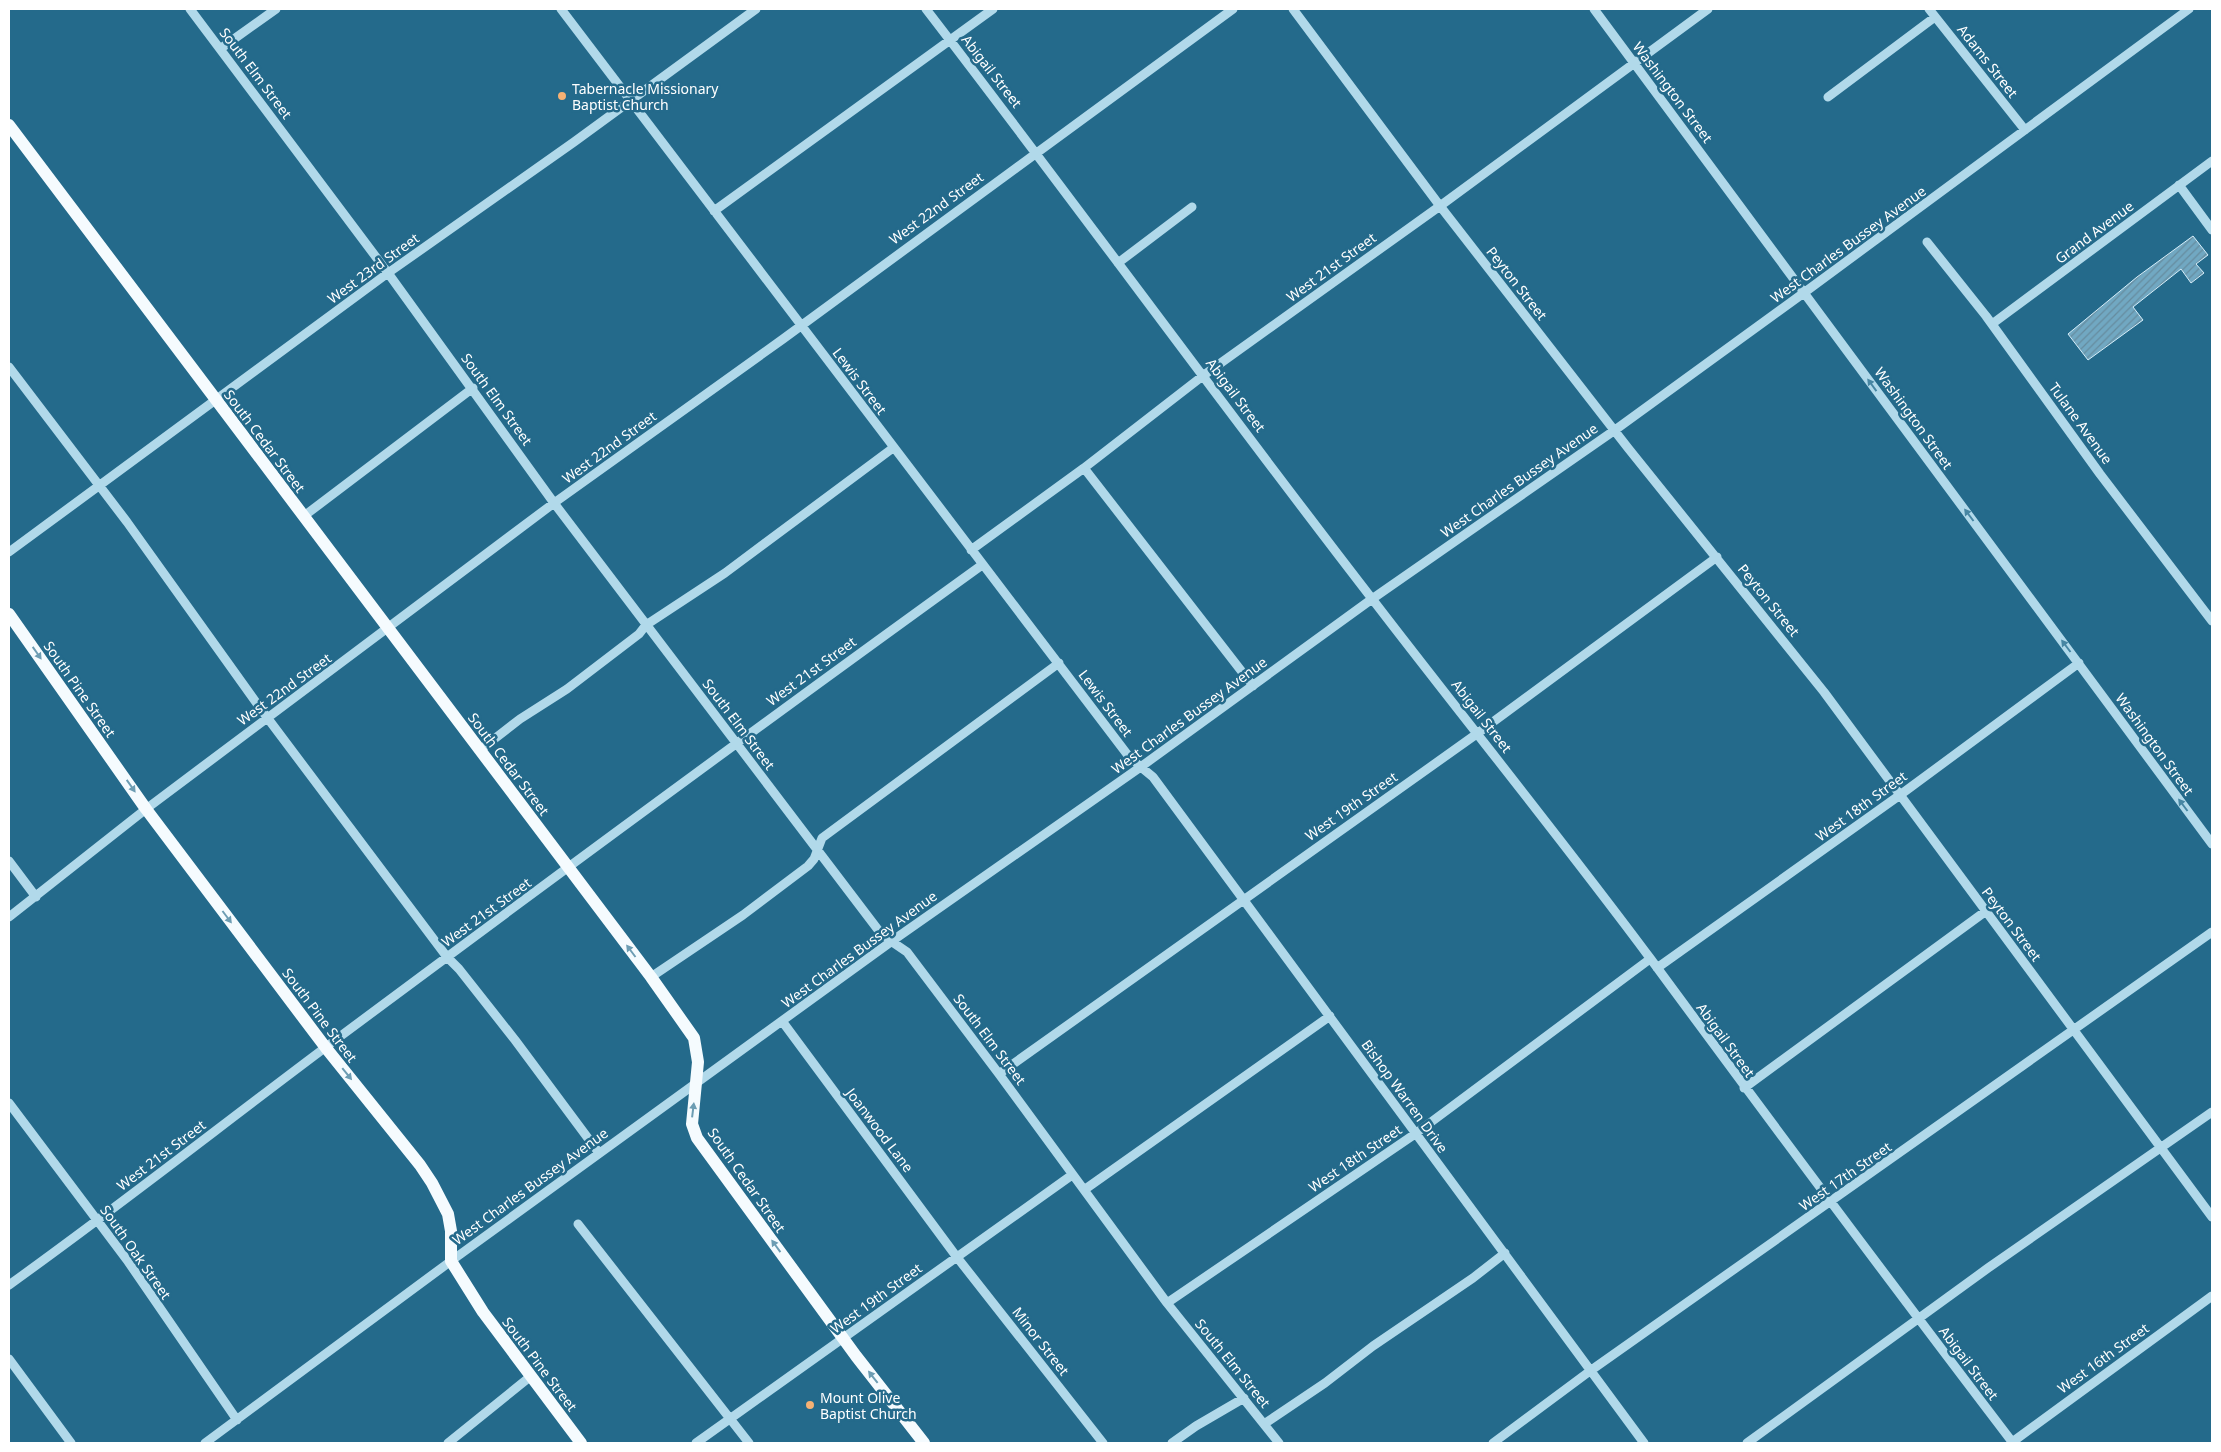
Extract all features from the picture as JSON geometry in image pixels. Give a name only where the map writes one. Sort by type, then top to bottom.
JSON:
[{"type":"main road","name":"South Cedar Street","points":[[9,125],[651,977],[694,1038],[698,1053],[698,1081],[692,1124],[697,1138],[844,1339],[924,1443]]},
{"type":"main road","name":"South Pine Street","points":[[9,614],[146,809],[326,1048],[432,1182],[448,1214],[451,1231],[451,1261],[478,1304],[581,1443]]},
{"type":"street","name":"South Elm Street","points":[[190,9],[388,273],[473,388],[554,503],[646,625],[882,935],[907,952],[1168,1303],[1279,1443]]},
{"type":"street","points":[[220,49],[276,9]]},
{"type":"street","name":"Lewis Street","points":[[561,9],[970,550],[1130,758],[1142,766]]},
{"type":"street","name":"West 23rd Street","points":[[9,552],[388,273],[574,142],[756,9]]},
{"type":"street","name":"Abigail Street","points":[[926,9],[1036,152],[1372,599],[1478,733],[1657,968],[1744,1088],[1833,1202],[2012,1443]]},
{"type":"street","points":[[714,211],[993,9]]},
{"type":"street","name":"West 22nd Street","points":[[9,917],[146,809],[389,629],[554,503],[802,326],[1036,152],[1233,9]]},
{"type":"street","name":"Peyton Street","points":[[1292,9],[1440,206],[1615,430],[1824,692],[2212,1217]]},
{"type":"street","name":"Washington Street","points":[[1594,9],[2212,844]]},
{"type":"street","name":"West 21st Street","points":[[970,550],[1084,468],[1204,375],[1440,206],[1708,9]]},
{"type":"street","name":"Adams Street","points":[[1929,9],[2025,130]]},
{"type":"street","name":"West Charles Bussey Avenue","points":[[205,1443],[451,1261],[892,941],[1142,766],[1372,599],[1615,430],[2189,9]]},
{"type":"street","points":[[1828,97],[1935,17]]},
{"type":"street","name":"Grand Avenue","points":[[1992,324],[2212,161]]},
{"type":"street","points":[[2179,185],[2212,230]]},
{"type":"street","points":[[1118,263],[1192,207]]},
{"type":"street","name":"Tulane Avenue","points":[[1927,242],[1992,324],[2100,474],[2212,620]]},
{"type":"street","points":[[9,367],[99,484],[268,718],[447,957],[460,969],[600,1153]]},
{"type":"street","points":[[304,516],[473,388]]},
{"type":"street","points":[[480,750],[520,719],[567,689],[639,634],[646,625],[725,573],[893,448]]},
{"type":"street","points":[[1084,468],[1253,686]]},
{"type":"street","name":"West 19th Street","points":[[999,1074],[1478,733],[1717,557]]},
{"type":"street","name":"West 21st Street","points":[[9,1285],[98,1221],[447,957],[736,743],[982,565]]},
{"type":"street","name":"West 18th Street","points":[[1657,968],[1900,795],[2079,663]]},
{"type":"street","points":[[651,977],[743,915],[808,866],[814,859],[822,838],[1058,664]]},
{"type":"street","name":"Bishop Warren Drive","points":[[1142,766],[1153,777],[1244,899],[1644,1443]]},
{"type":"street","points":[[9,861],[36,897]]},
{"type":"street","points":[[1744,1088],[1986,911]]},
{"type":"street","name":"West 17th Street","points":[[1493,1443],[1590,1371],[1833,1202],[2212,932]]},
{"type":"street","name":"West 18th Street","points":[[1168,1303],[1415,1134],[1650,959]]},
{"type":"street","points":[[1084,1190],[1330,1016]]},
{"type":"street","name":"Joanwood Lane","points":[[782,1021],[956,1256]]},
{"type":"street","name":"South Oak Street","points":[[9,1103],[98,1221],[237,1420]]},
{"type":"street","points":[[1747,1443],[1919,1320],[1988,1268],[2212,1112]]},
{"type":"street","name":"West 19th Street","points":[[696,1443],[732,1420],[956,1256],[1072,1175]]},
{"type":"street","points":[[578,1224],[749,1443]]},
{"type":"street","points":[[1264,1424],[1325,1383],[1373,1346],[1473,1278],[1505,1253]]},
{"type":"street","name":"Minor Street","points":[[956,1256],[1103,1443]]},
{"type":"street","name":"West 16th Street","points":[[2012,1443],[2212,1296]]},
{"type":"street","points":[[9,1359],[71,1443]]},
{"type":"street","points":[[448,1443],[531,1376]]},
{"type":"street","points":[[1172,1443],[1196,1426],[1244,1398]]},
{"type":"building","points":[[2193,236],[2208,255],[2196,264],[2204,273],[2191,283],[2181,269],[2133,307],[2143,320],[2088,360],[2068,334],[2137,277]]},
{"type":"place","name":"Tabernacle Missionary Baptist Church","points":[[562,96]]},
{"type":"place","name":"Mount Olive Baptist Church","points":[[810,1405]]}]
